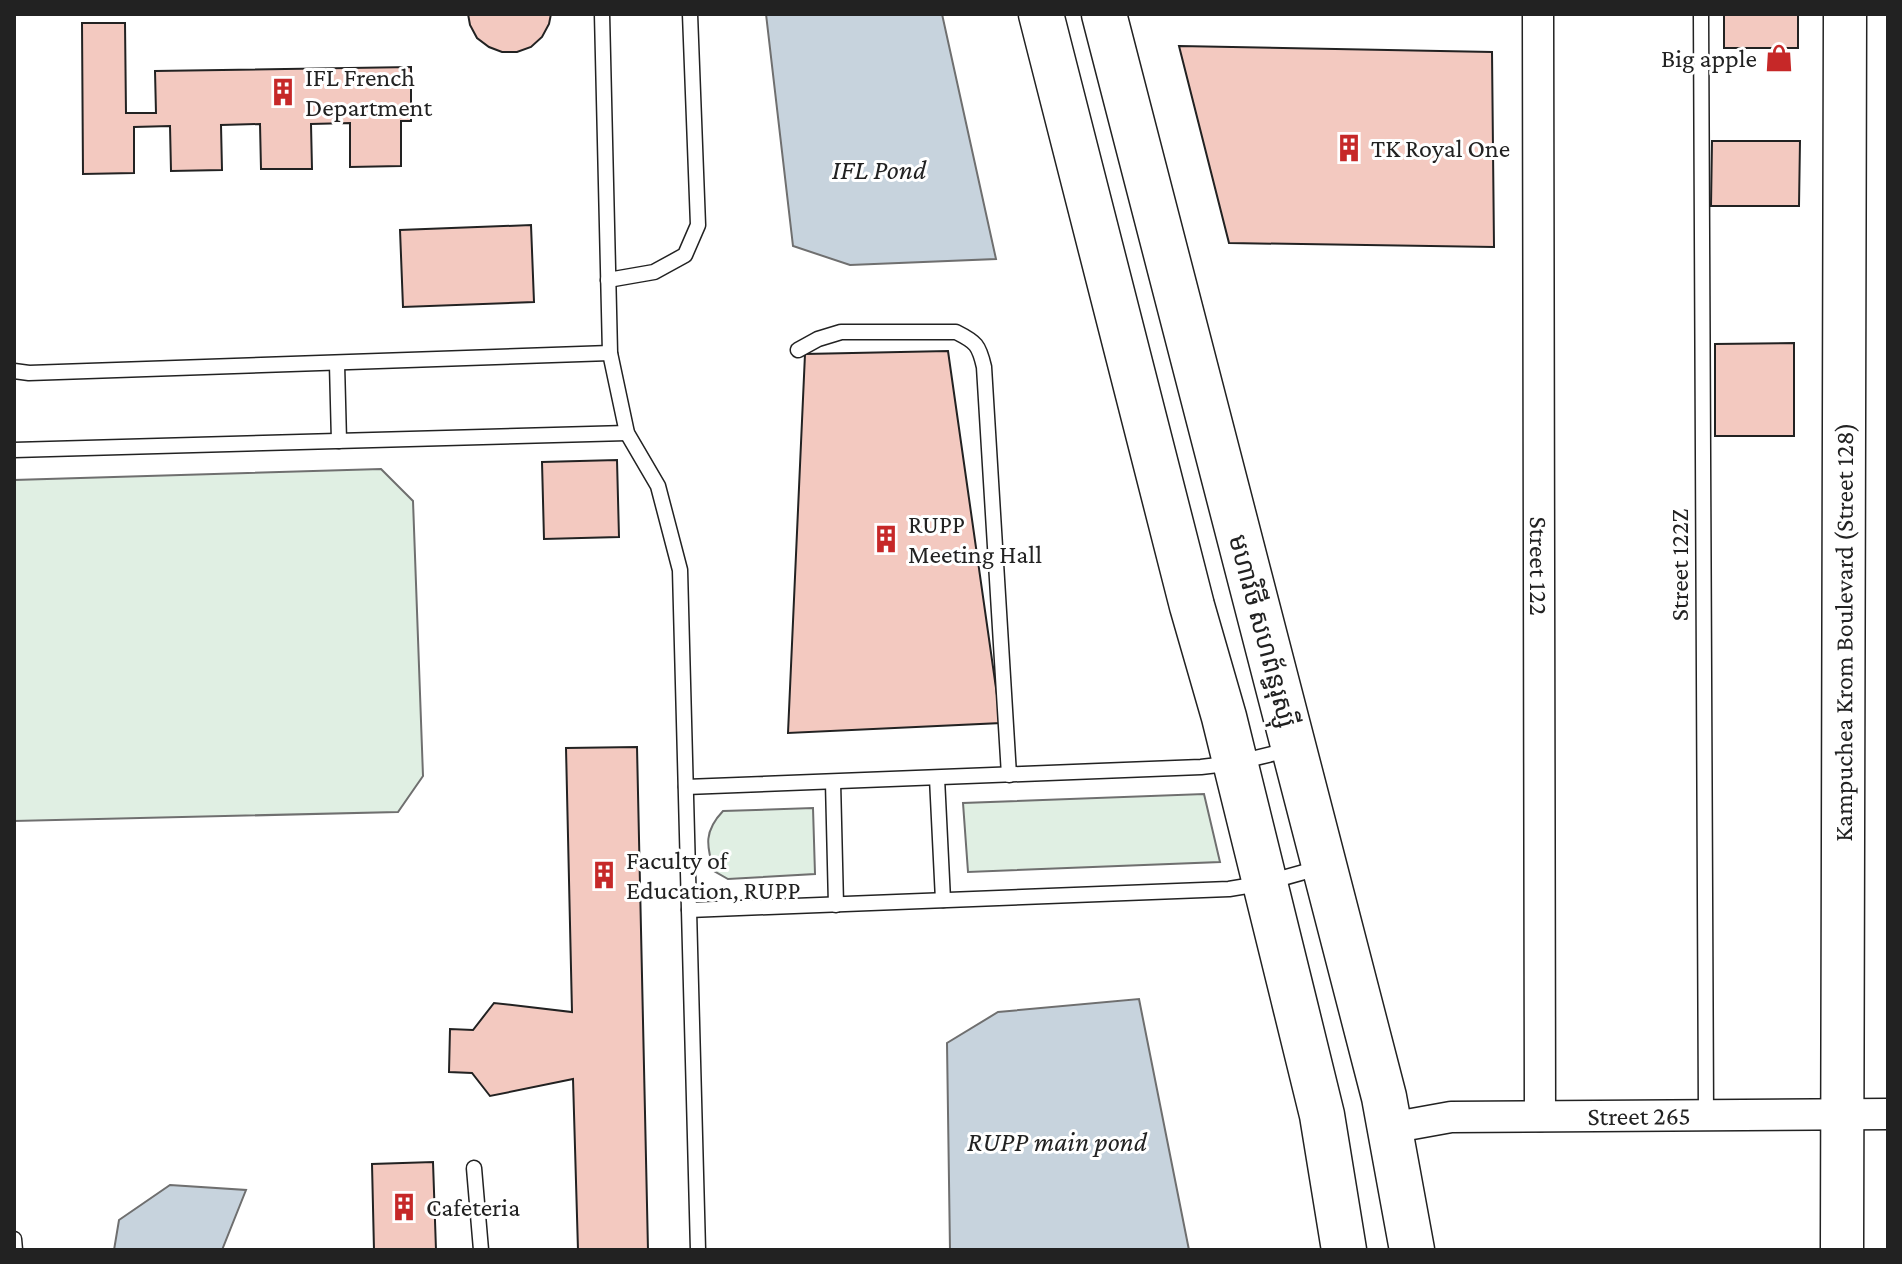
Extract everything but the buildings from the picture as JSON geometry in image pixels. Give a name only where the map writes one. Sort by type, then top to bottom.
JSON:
[{"type":"highway","points":[[1041,14],[1235,763],[1322,1115],[1344,1250]]},
{"type":"highway","name":"មហាវិថី សហព័ន្ធរុស្ស៊ី","points":[[1104,14],[1325,866],[1390,1128],[1412,1250]]},
{"type":"main road","name":"Kampuchea Krom Boulevard (Street 128)","points":[[1842,1250],[1845,14]]},
{"type":"street","name":"Street 122","points":[[1538,14],[1540,1116]]},
{"type":"street","name":"Street 265","points":[[1390,1128],[1451,1117],[1888,1114]]},
{"type":"lane","points":[[602,14],[610,353],[627,433],[658,486],[680,570],[698,1250]]},
{"type":"lane","points":[[608,280],[654,272],[685,255],[698,225],[690,14]]},
{"type":"lane","name":"Street 122Z","points":[[1701,14],[1706,1115]]},
{"type":"lane","points":[[798,350],[841,332],[956,332],[980,348],[984,367],[1009,775]]},
{"type":"lane","points":[[14,371],[337,364],[610,353]]},
{"type":"lane","points":[[337,364],[339,441]]},
{"type":"lane","points":[[14,450],[627,433]]},
{"type":"lane","points":[[686,787],[1201,767],[1235,763],[1294,749]]},
{"type":"lane","points":[[937,778],[943,900]]},
{"type":"lane","points":[[833,782],[836,905]]},
{"type":"lane","points":[[689,910],[1229,889],[1265,883],[1325,866]]},
{"type":"lane","points":[[474,1168],[481,1250]]},
{"type":"lane","points":[[14,1239],[15,1250]]},
{"type":"green space","points":[[381,469],[413,501],[423,776],[398,812],[14,821],[14,480]]},
{"type":"green space","points":[[1204,794],[1220,862],[968,872],[963,803]]},
{"type":"green space","points":[[813,808],[815,874],[728,879],[714,871],[708,839],[712,825],[723,811]]},
{"type":"water","name":"IFL Pond","points":[[766,14],[942,14],[996,259],[850,265],[793,246]]},
{"type":"water","name":"RUPP main pond","points":[[1139,999],[1189,1250],[950,1250],[947,1043],[998,1012]]},
{"type":"water","points":[[170,1185],[246,1190],[222,1250],[114,1250],[119,1220]]},
{"type":"place","name":"Big apple","points":[[1779,58]]},
{"type":"place","name":"IFL French Department","points":[[283,92]]},
{"type":"place","name":"TK Royal One","points":[[1349,148]]},
{"type":"place","name":"RUPP Meeting Hall","points":[[886,539]]},
{"type":"place","name":"Faculty of Education, RUPP","points":[[604,875]]},
{"type":"place","name":"Cafeteria","points":[[404,1207]]}]
